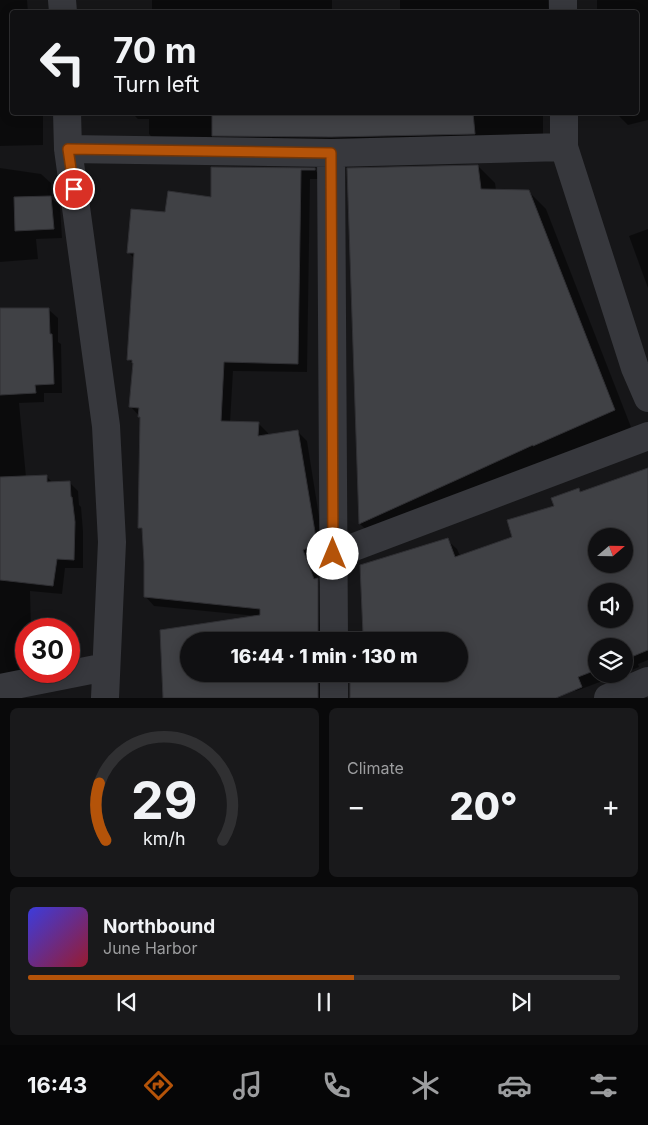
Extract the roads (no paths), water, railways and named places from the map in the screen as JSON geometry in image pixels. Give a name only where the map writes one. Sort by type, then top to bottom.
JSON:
[{"type":"street","points":[[67,115],[68,149],[106,426],[112,542],[105,698]]},
{"type":"street","points":[[564,115],[564,147],[635,368],[648,398]]},
{"type":"street","points":[[68,149],[331,153],[564,147]]},
{"type":"street","points":[[331,153],[334,632]]},
{"type":"street","points":[[333,554],[648,436]]},
{"type":"street","points":[[0,688],[106,667]]},
{"type":"street","points":[[608,698],[648,680]]},
{"type":"street","points":[[334,682],[334,698]]}]
